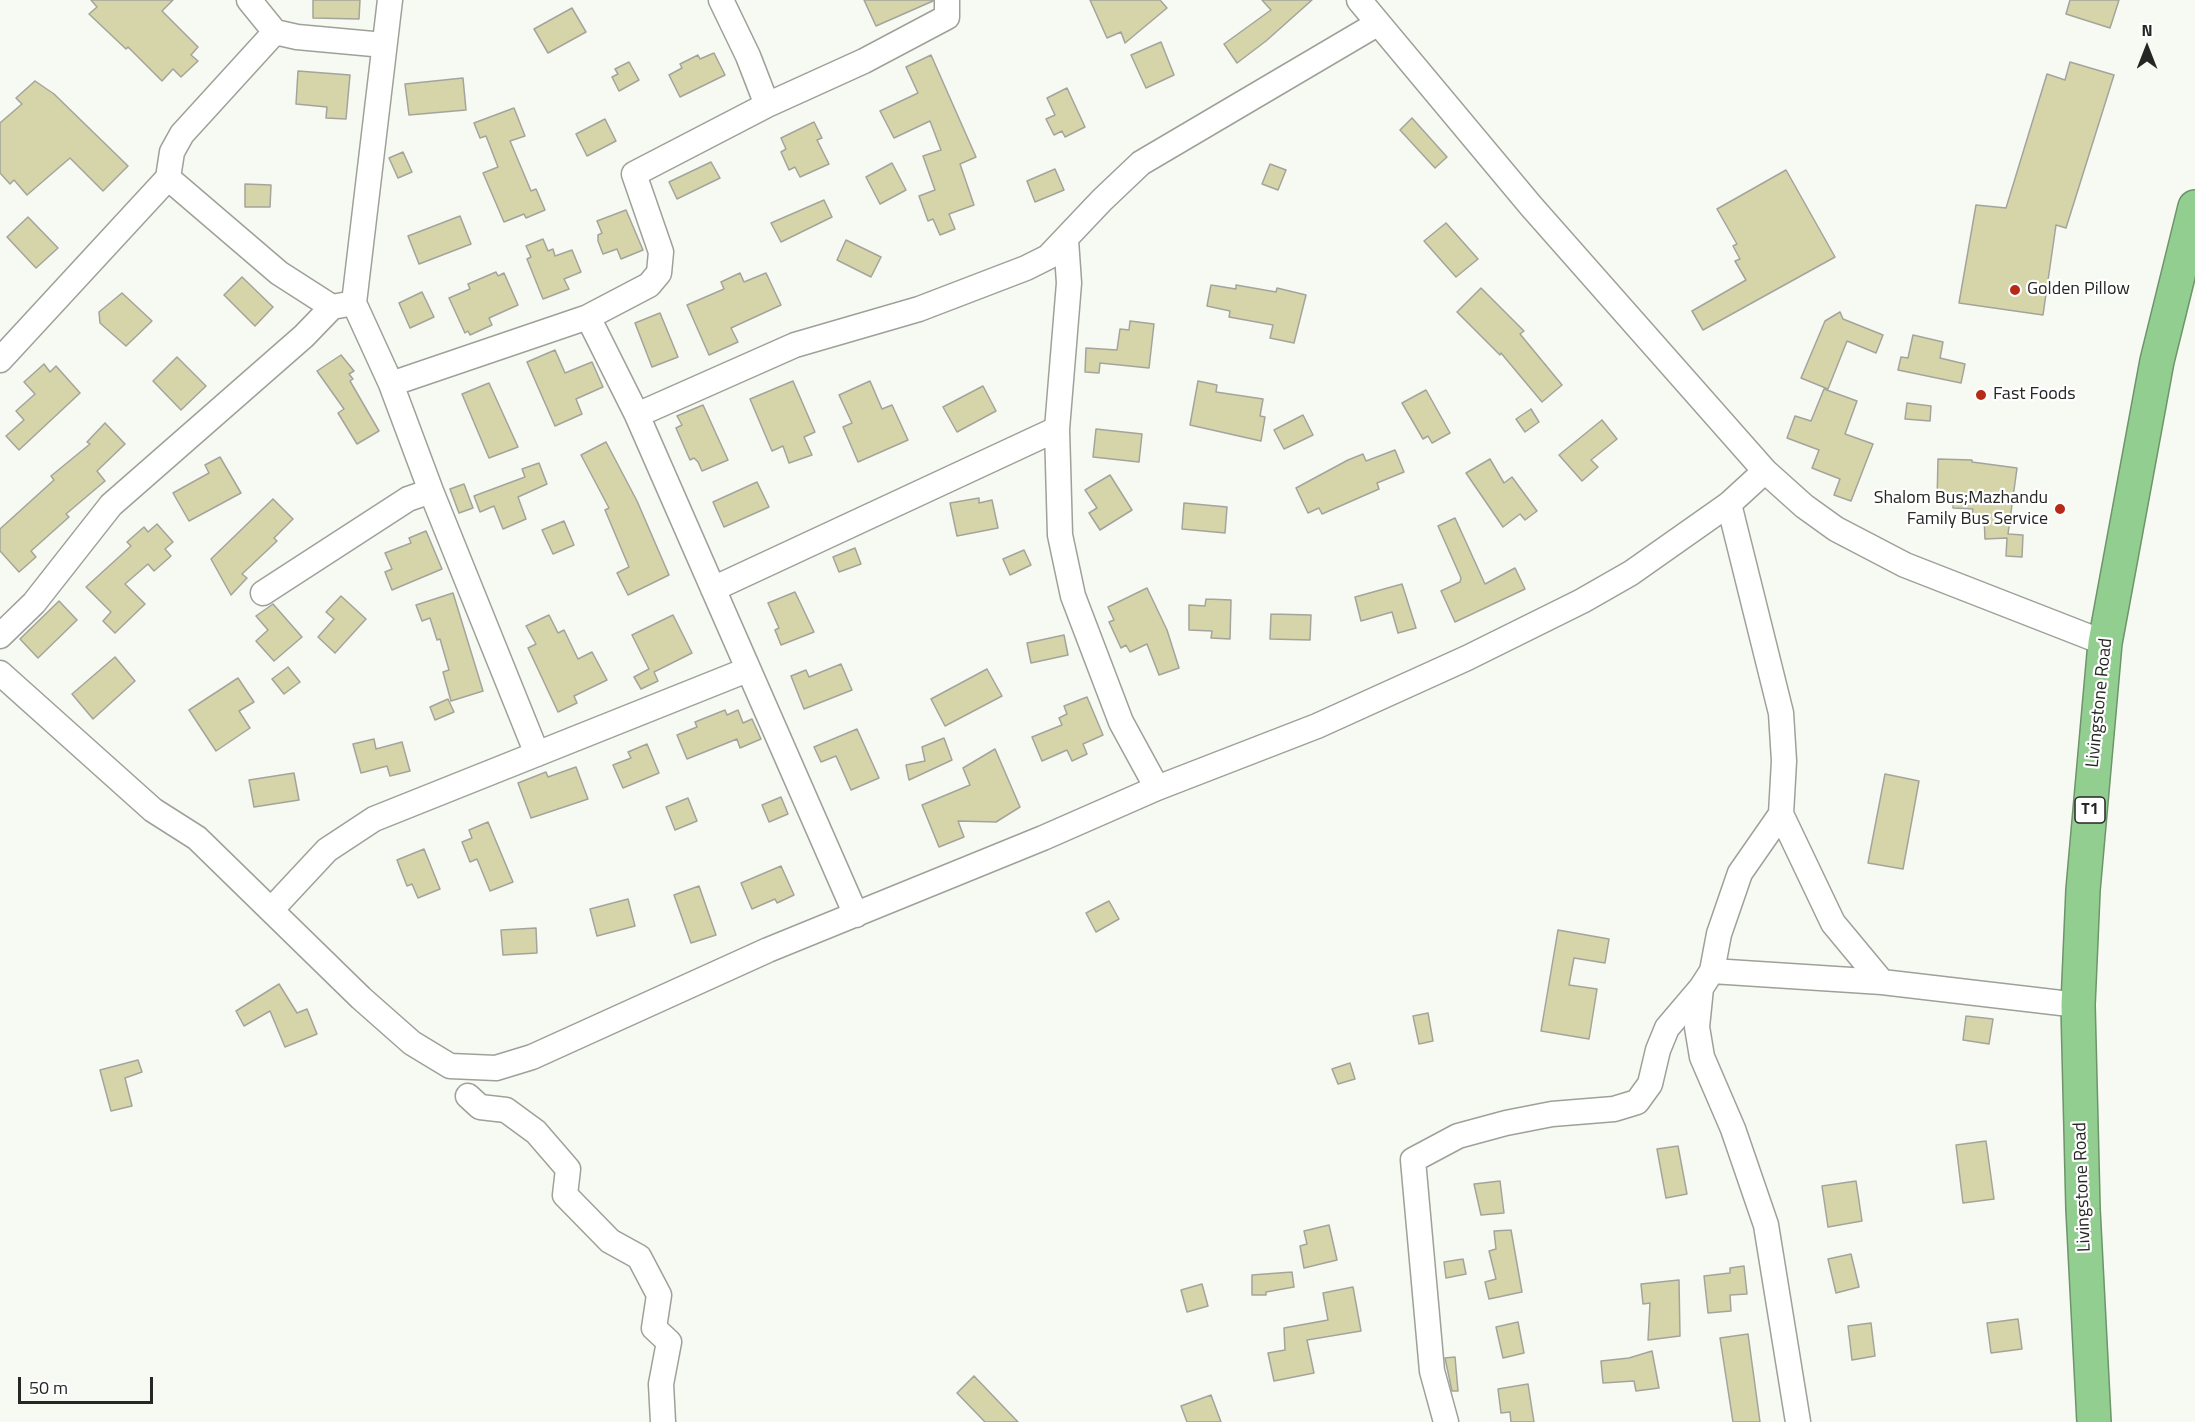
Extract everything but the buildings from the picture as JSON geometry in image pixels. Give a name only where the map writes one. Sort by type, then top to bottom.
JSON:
[{"type":"highway","name":"Livingstone Road","points":[[2094,1422],[2083,1209],[2078,1005],[2083,890],[2105,643],[2157,361],[2195,207]]},
{"type":"street","points":[[249,0],[275,32],[297,37],[384,45]]},
{"type":"street","points":[[0,636],[34,603],[111,505],[303,336],[343,305],[390,0]]},
{"type":"street","points":[[721,0],[748,56],[766,105]]},
{"type":"street","points":[[391,384],[588,317],[649,285],[659,273],[661,252],[634,174],[766,105],[864,62],[948,17],[947,0]]},
{"type":"street","points":[[1359,0],[1531,206],[1765,471],[1804,506],[1836,529],[1868,547],[1950,584],[2105,643]]},
{"type":"street","points":[[637,415],[795,345],[919,309],[1026,268],[1048,257],[1102,200],[1141,164],[1377,24]]},
{"type":"street","points":[[0,360],[168,178],[172,152],[182,134],[275,32]]},
{"type":"street","points":[[168,178],[279,273],[343,305],[391,384],[431,491],[537,754]]},
{"type":"street","points":[[1066,240],[1069,283],[1058,429],[1059,535],[1073,596],[1121,722],[1157,788]]},
{"type":"street","points":[[588,317],[637,415],[856,915]]},
{"type":"street","points":[[712,589],[1058,429]]},
{"type":"street","points":[[0,673],[153,810],[197,838],[361,998],[412,1043],[450,1066],[496,1068],[532,1057],[768,950],[1157,788],[1317,726],[1467,658],[1582,602],[1631,573],[1729,504],[1765,471]]},
{"type":"street","points":[[263,593],[408,499],[431,491]]},
{"type":"street","points":[[1729,504],[1781,713],[1784,761],[1781,814],[1833,923],[1882,982]]},
{"type":"street","points":[[271,910],[327,850],[374,819],[747,670]]},
{"type":"street","points":[[1781,814],[1740,873],[1719,934],[1697,1027],[1702,1057],[1733,1129],[1766,1225],[1797,1422]]},
{"type":"street","points":[[1707,980],[1882,982],[2078,1005]]},
{"type":"street","points":[[1446,1422],[1432,1371],[1413,1160],[1458,1136],[1506,1123],[1552,1114],[1614,1109],[1637,1102],[1650,1084],[1658,1050],[1667,1028],[1707,980]]},
{"type":"street","points":[[468,1096],[480,1107],[506,1110],[536,1132],[568,1168],[566,1195],[610,1241],[639,1257],[659,1295],[654,1328],[669,1342],[661,1384],[663,1422]]},
{"type":"place","name":"Golden Pillow","points":[[2015,290]]},
{"type":"place","name":"Fast Foods","points":[[1981,395]]},
{"type":"place","name":"Shalom Bus;Mazhandu Family Bus Service","points":[[2060,509]]}]
